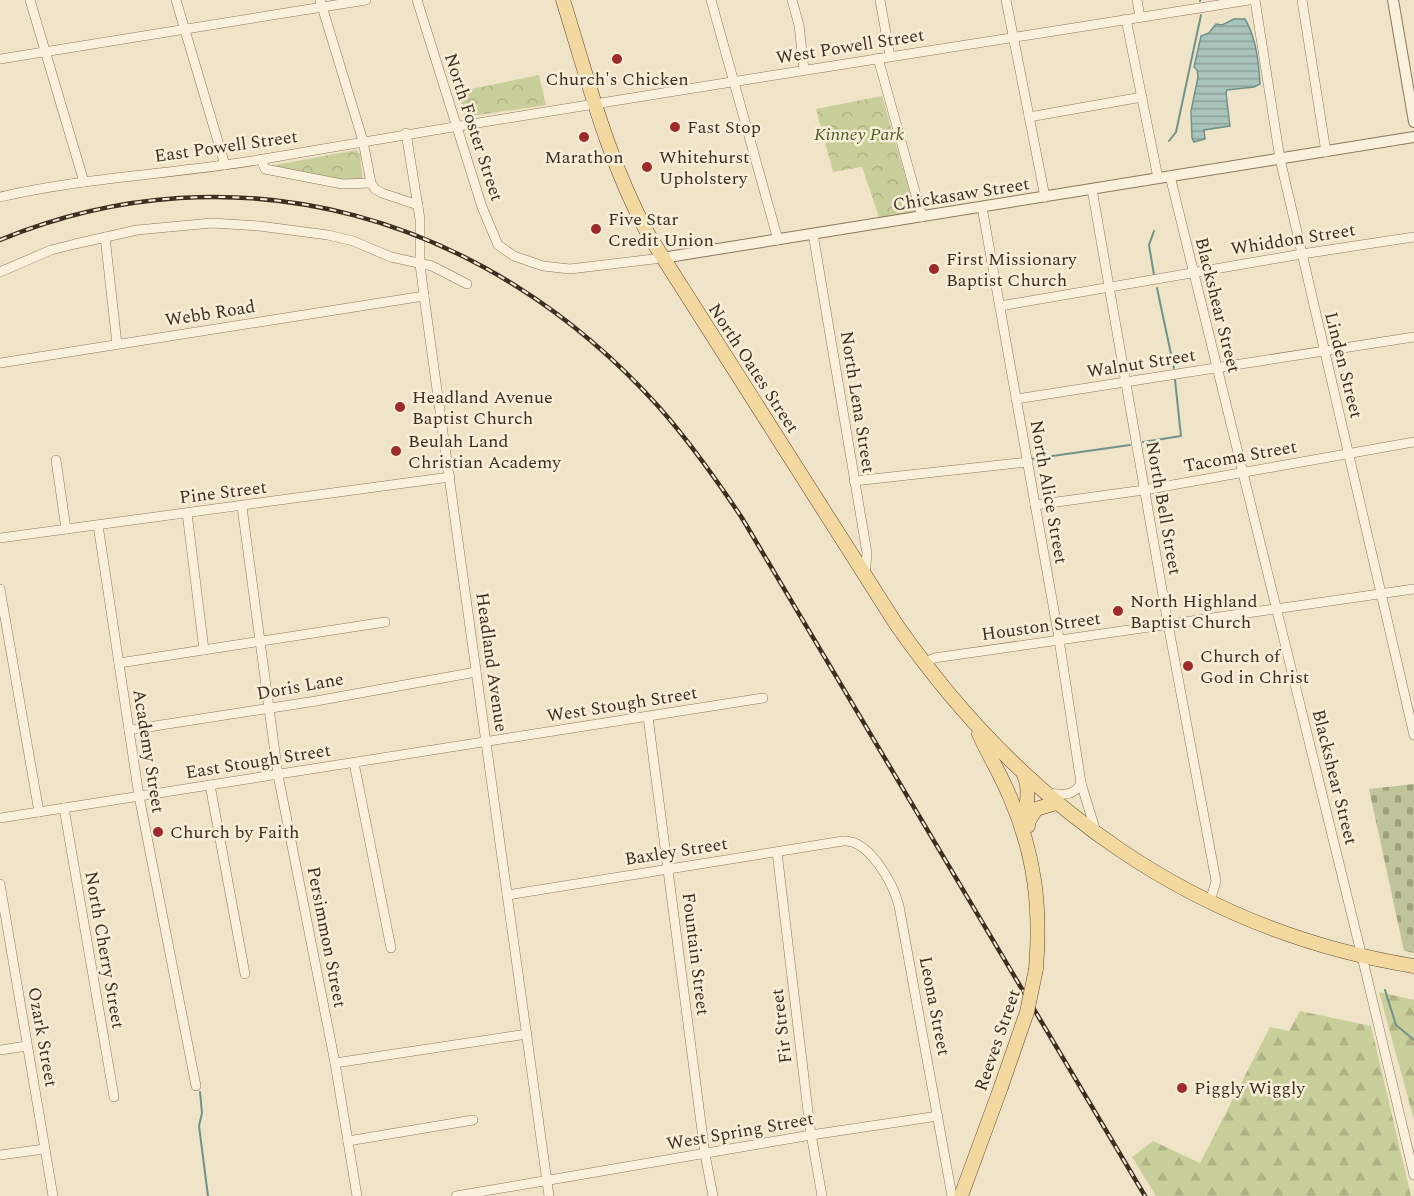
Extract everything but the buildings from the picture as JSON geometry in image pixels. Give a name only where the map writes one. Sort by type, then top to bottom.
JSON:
[{"type":"main road","name":"North Oates Street","points":[[563,0],[622,184],[643,226],[865,575],[924,663],[975,724]]},
{"type":"main road","points":[[975,724],[1034,785],[1056,803],[1138,862],[1210,902],[1274,929],[1362,956],[1414,966]]},
{"type":"main road","name":"Reeves Street","points":[[961,1196],[1033,993],[1038,914],[1031,855],[1017,812],[975,724]]},
{"type":"main road","points":[[1017,812],[1018,795],[1021,791],[1034,785]]},
{"type":"main road","name":"Reeves Street","points":[[1031,855],[1032,844],[1025,816],[1034,785]]},
{"type":"main road","points":[[1027,824],[1030,814],[1035,809],[1056,803]]},
{"type":"street","points":[[30,0],[84,182]]},
{"type":"street","points":[[176,0],[225,165]]},
{"type":"street","points":[[0,59],[321,4],[366,0]]},
{"type":"street","name":"North Foster Street","points":[[417,0],[488,223],[498,245],[514,256]]},
{"type":"street","points":[[711,0],[778,240]]},
{"type":"street","points":[[792,0],[799,26],[804,70]]},
{"type":"street","points":[[880,0],[890,56]]},
{"type":"street","points":[[1006,0],[1045,197]]},
{"type":"street","points":[[1137,0],[1140,17]]},
{"type":"street","name":"West Powell Street","points":[[456,125],[1249,0]]},
{"type":"street","name":"Linden Street","points":[[1255,0],[1280,159],[1414,735]]},
{"type":"street","points":[[1302,0],[1326,152]]},
{"type":"street","points":[[1393,0],[1414,122]]},
{"type":"street","points":[[321,4],[363,141],[371,183],[382,193],[418,205]]},
{"type":"street","points":[[1126,19],[1158,178]]},
{"type":"street","points":[[878,58],[922,216]]},
{"type":"street","points":[[1029,117],[1142,97]]},
{"type":"street","name":"East Powell Street","points":[[0,197],[51,186],[225,165],[456,125]]},
{"type":"street","name":"Headland Avenue","points":[[406,133],[418,205],[420,264],[424,296],[549,1196]]},
{"type":"street","name":"Chickasaw Street","points":[[514,256],[543,266],[570,269],[662,258],[1414,137]]},
{"type":"street","points":[[261,159],[265,169],[342,184],[371,183]]},
{"type":"street","name":"Blackshear Street","points":[[1170,176],[1414,1175]]},
{"type":"street","name":"North Bell Street","points":[[1092,189],[1168,624],[1216,881],[1210,902]]},
{"type":"street","name":"North Alice Street","points":[[982,207],[1028,462],[1081,783],[1097,834]]},
{"type":"street","points":[[0,272],[51,250],[105,237],[158,227],[212,222],[328,235],[353,241],[391,257],[437,269],[467,284]]},
{"type":"street","name":"North Lena Street","points":[[813,234],[867,553],[865,575]]},
{"type":"street","points":[[105,237],[117,344]]},
{"type":"street","name":"Whiddon Street","points":[[1000,306],[1414,237]]},
{"type":"street","name":"Webb Road","points":[[0,363],[424,296]]},
{"type":"street","name":"Walnut Street","points":[[1016,399],[1414,337]]},
{"type":"street","name":"Tacoma Street","points":[[1035,505],[1144,490],[1414,442]]},
{"type":"street","points":[[56,460],[66,530]]},
{"type":"street","points":[[854,481],[1028,462]]},
{"type":"street","name":"Pine Street","points":[[0,538],[450,477]]},
{"type":"street","name":"Persimmon Street","points":[[242,507],[278,775],[335,1063],[357,1196]]},
{"type":"street","points":[[187,513],[204,650]]},
{"type":"street","name":"Academy Street","points":[[98,525],[139,796],[196,1086]]},
{"type":"street","points":[[0,589],[39,812]]},
{"type":"street","name":"Houston Street","points":[[924,663],[934,658],[1414,589]]},
{"type":"street","points":[[119,663],[385,622]]},
{"type":"street","name":"Doris Lane","points":[[129,730],[476,672]]},
{"type":"street","name":"West Stough Street","points":[[486,742],[763,698]]},
{"type":"street","name":"Fountain Street","points":[[648,717],[705,1154],[713,1196]]},
{"type":"street","name":"East Stough Street","points":[[0,818],[486,742]]},
{"type":"street","points":[[354,763],[391,948]]},
{"type":"street","points":[[1034,785],[1070,794],[1081,783]]},
{"type":"street","points":[[210,785],[245,974]]},
{"type":"street","name":"North Cherry Street","points":[[64,808],[114,1097]]},
{"type":"street","name":"Baxley Street","points":[[507,895],[851,840]]},
{"type":"street","name":"Leona Street","points":[[851,840],[865,847],[870,853],[897,896],[952,1196]]},
{"type":"street","name":"Fir Street","points":[[777,852],[811,1135],[822,1196]]},
{"type":"street","name":"Ozark Street","points":[[0,884],[53,1196]]},
{"type":"street","points":[[335,1063],[527,1034]]},
{"type":"street","points":[[0,1050],[27,1046]]},
{"type":"street","name":"West Spring Street","points":[[456,1196],[811,1135],[938,1116]]},
{"type":"street","points":[[348,1141],[473,1120]]},
{"type":"street","points":[[0,1155],[44,1149]]},
{"type":"green space","points":[[539,75],[546,105],[465,117],[457,92]]},
{"type":"green space","name":"Kinney Park","points":[[882,96],[916,214],[880,220],[862,167],[833,172],[816,109]]},
{"type":"green space","points":[[357,150],[360,154],[363,180],[341,181],[269,166]]},
{"type":"green space","points":[[1414,784],[1414,953],[1404,951],[1369,789]]},
{"type":"green space","points":[[1379,992],[1414,1000],[1414,1120]]},
{"type":"green space","points":[[1300,1011],[1371,1026],[1411,1196],[1156,1196],[1132,1157],[1153,1141],[1200,1163],[1270,1027],[1289,1031]]},
{"type":"water","points":[[1234,19],[1245,19],[1252,34],[1258,59],[1260,84],[1254,87],[1227,90],[1230,126],[1204,130],[1205,139],[1194,142],[1191,111],[1198,77],[1194,67],[1201,36],[1209,33],[1216,24],[1222,25]]},
{"type":"waterway","points":[[1169,141],[1176,132],[1201,15]]},
{"type":"waterway","points":[[1154,231],[1149,245],[1154,275]]},
{"type":"waterway","points":[[1157,288],[1174,368]]},
{"type":"waterway","points":[[1143,442],[1181,436],[1175,380]]},
{"type":"waterway","points":[[1031,459],[1130,445]]},
{"type":"waterway","points":[[1385,990],[1396,1025],[1414,1040]]},
{"type":"waterway","points":[[200,1092],[202,1113],[199,1126],[208,1196]]},
{"type":"railway","points":[[0,240],[90,211],[179,198],[268,200],[354,215],[438,245],[517,287],[591,341],[658,406],[702,461],[742,518],[1145,1196]]},
{"type":"place","name":"Church's Chicken","points":[[617,59]]},
{"type":"place","name":"Fast Stop","points":[[675,127]]},
{"type":"place","name":"Marathon","points":[[584,137]]},
{"type":"place","name":"Whitehurst Upholstery","points":[[647,167]]},
{"type":"place","name":"Five Star Credit Union","points":[[596,229]]},
{"type":"place","name":"First Missionary Baptist Church","points":[[934,269]]},
{"type":"place","name":"Headland Avenue Baptist Church","points":[[400,407]]},
{"type":"place","name":"Beulah Land Christian Academy","points":[[396,451]]},
{"type":"place","name":"North Highland Baptist Church","points":[[1118,611]]},
{"type":"place","name":"Church of God in Christ","points":[[1188,666]]},
{"type":"place","name":"Church by Faith","points":[[158,832]]},
{"type":"place","name":"Piggly Wiggly","points":[[1182,1088]]}]
